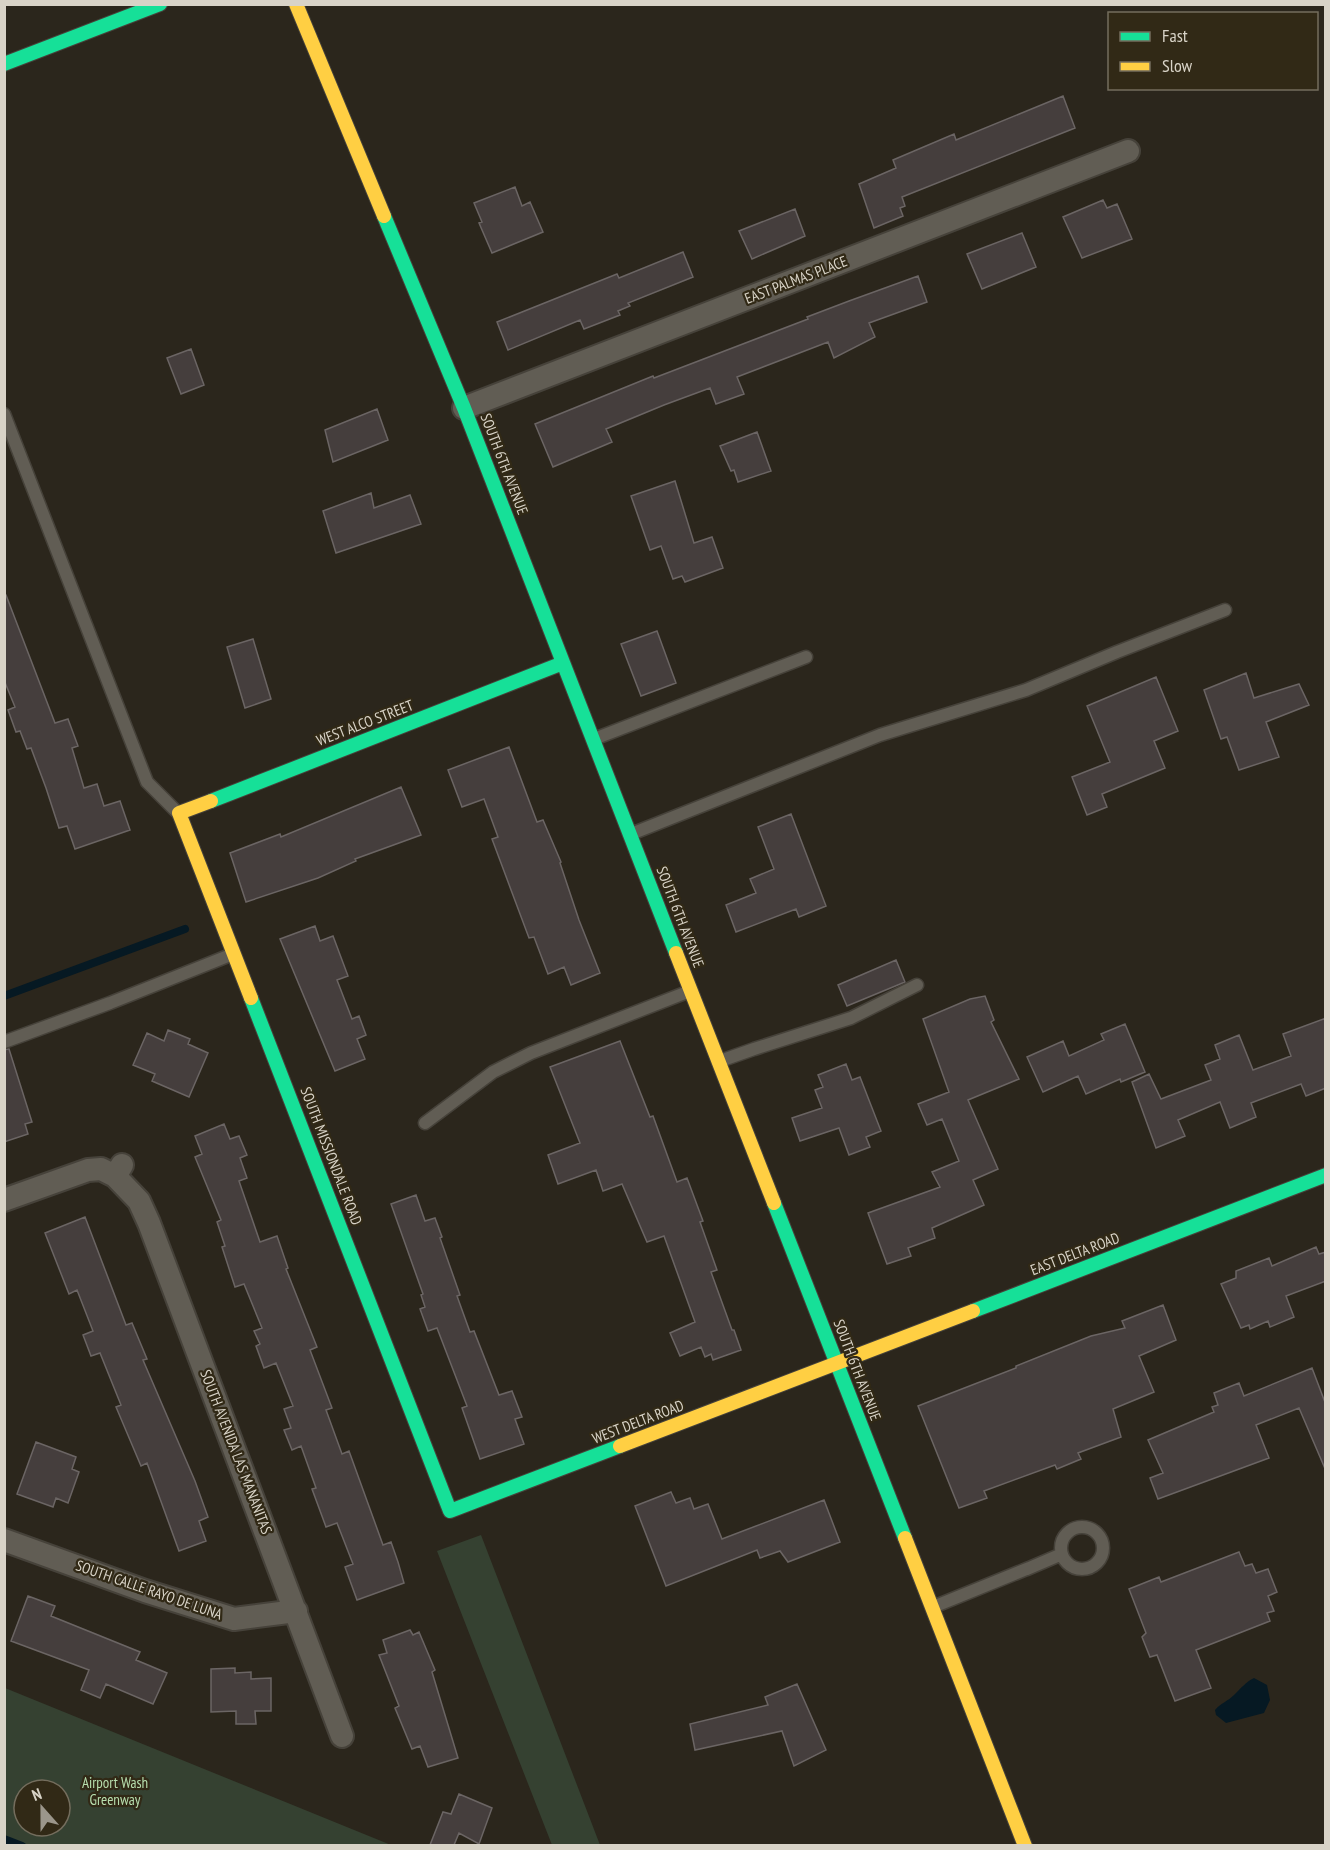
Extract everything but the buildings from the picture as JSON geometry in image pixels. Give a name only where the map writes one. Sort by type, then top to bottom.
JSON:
[{"type":"street","points":[[4,64],[160,4]]},
{"type":"street","name":"SOUTH 6TH AVENUE","points":[[296,4],[464,408],[1025,1845]]},
{"type":"street","name":"EAST PALMAS PLACE","points":[[464,408],[1128,151]]},
{"type":"street","name":"WEST ALCO STREET","points":[[179,813],[563,663]]},
{"type":"street","name":"SOUTH MISSIONDALE ROAD","points":[[179,813],[450,1510]]},
{"type":"street","name":"SOUTH AVENIDA LAS MANANITAS","points":[[4,1200],[88,1170],[119,1170],[149,1223],[342,1736]]},
{"type":"street","name":"EAST DELTA ROAD","points":[[837,1364],[1326,1175]]},
{"type":"street","name":"WEST DELTA ROAD","points":[[450,1510],[837,1364]]},
{"type":"street","name":"SOUTH CALLE RAYO DE LUNA","points":[[4,1540],[145,1591],[234,1618],[296,1611]]},
{"type":"lane","points":[[4,414],[147,782],[179,813]]},
{"type":"lane","points":[[630,835],[880,735],[1026,690],[1225,610]]},
{"type":"lane","points":[[593,740],[806,657]]},
{"type":"lane","points":[[4,1042],[110,1004],[234,953]]},
{"type":"lane","points":[[719,1062],[754,1048],[851,1018],[917,985]]},
{"type":"lane","points":[[425,1123],[493,1072],[531,1053],[691,991]]},
{"type":"lane","points":[[932,1608],[1062,1554]]},
{"type":"green space","points":[[481,1535],[600,1845],[552,1845],[437,1551]]},
{"type":"green space","name":"Airport Wash Greenway","points":[[5,1688],[391,1845],[5,1845]]},
{"type":"water","points":[[1254,1678],[1267,1685],[1270,1700],[1264,1713],[1226,1723],[1216,1715],[1217,1708]]},
{"type":"waterway","points":[[4,996],[185,929]]},
{"type":"waterway","points":[[4,1839],[22,1846]]},
{"type":"traffic: fast","points":[[4,64],[160,4]]},
{"type":"traffic: fast","points":[[384,216],[464,408],[676,953]]},
{"type":"traffic: fast","points":[[211,801],[563,663]]},
{"type":"traffic: fast","points":[[251,998],[450,1511],[620,1446]]},
{"type":"traffic: fast","points":[[973,1311],[1326,1175]]},
{"type":"traffic: fast","points":[[774,1203],[905,1538]]},
{"type":"traffic: slow","points":[[296,4],[384,216]]},
{"type":"traffic: slow","points":[[211,801],[179,813],[251,998]]},
{"type":"traffic: slow","points":[[676,953],[774,1203]]},
{"type":"traffic: slow","points":[[620,1446],[973,1311]]},
{"type":"traffic: slow","points":[[905,1538],[1025,1846]]}]
